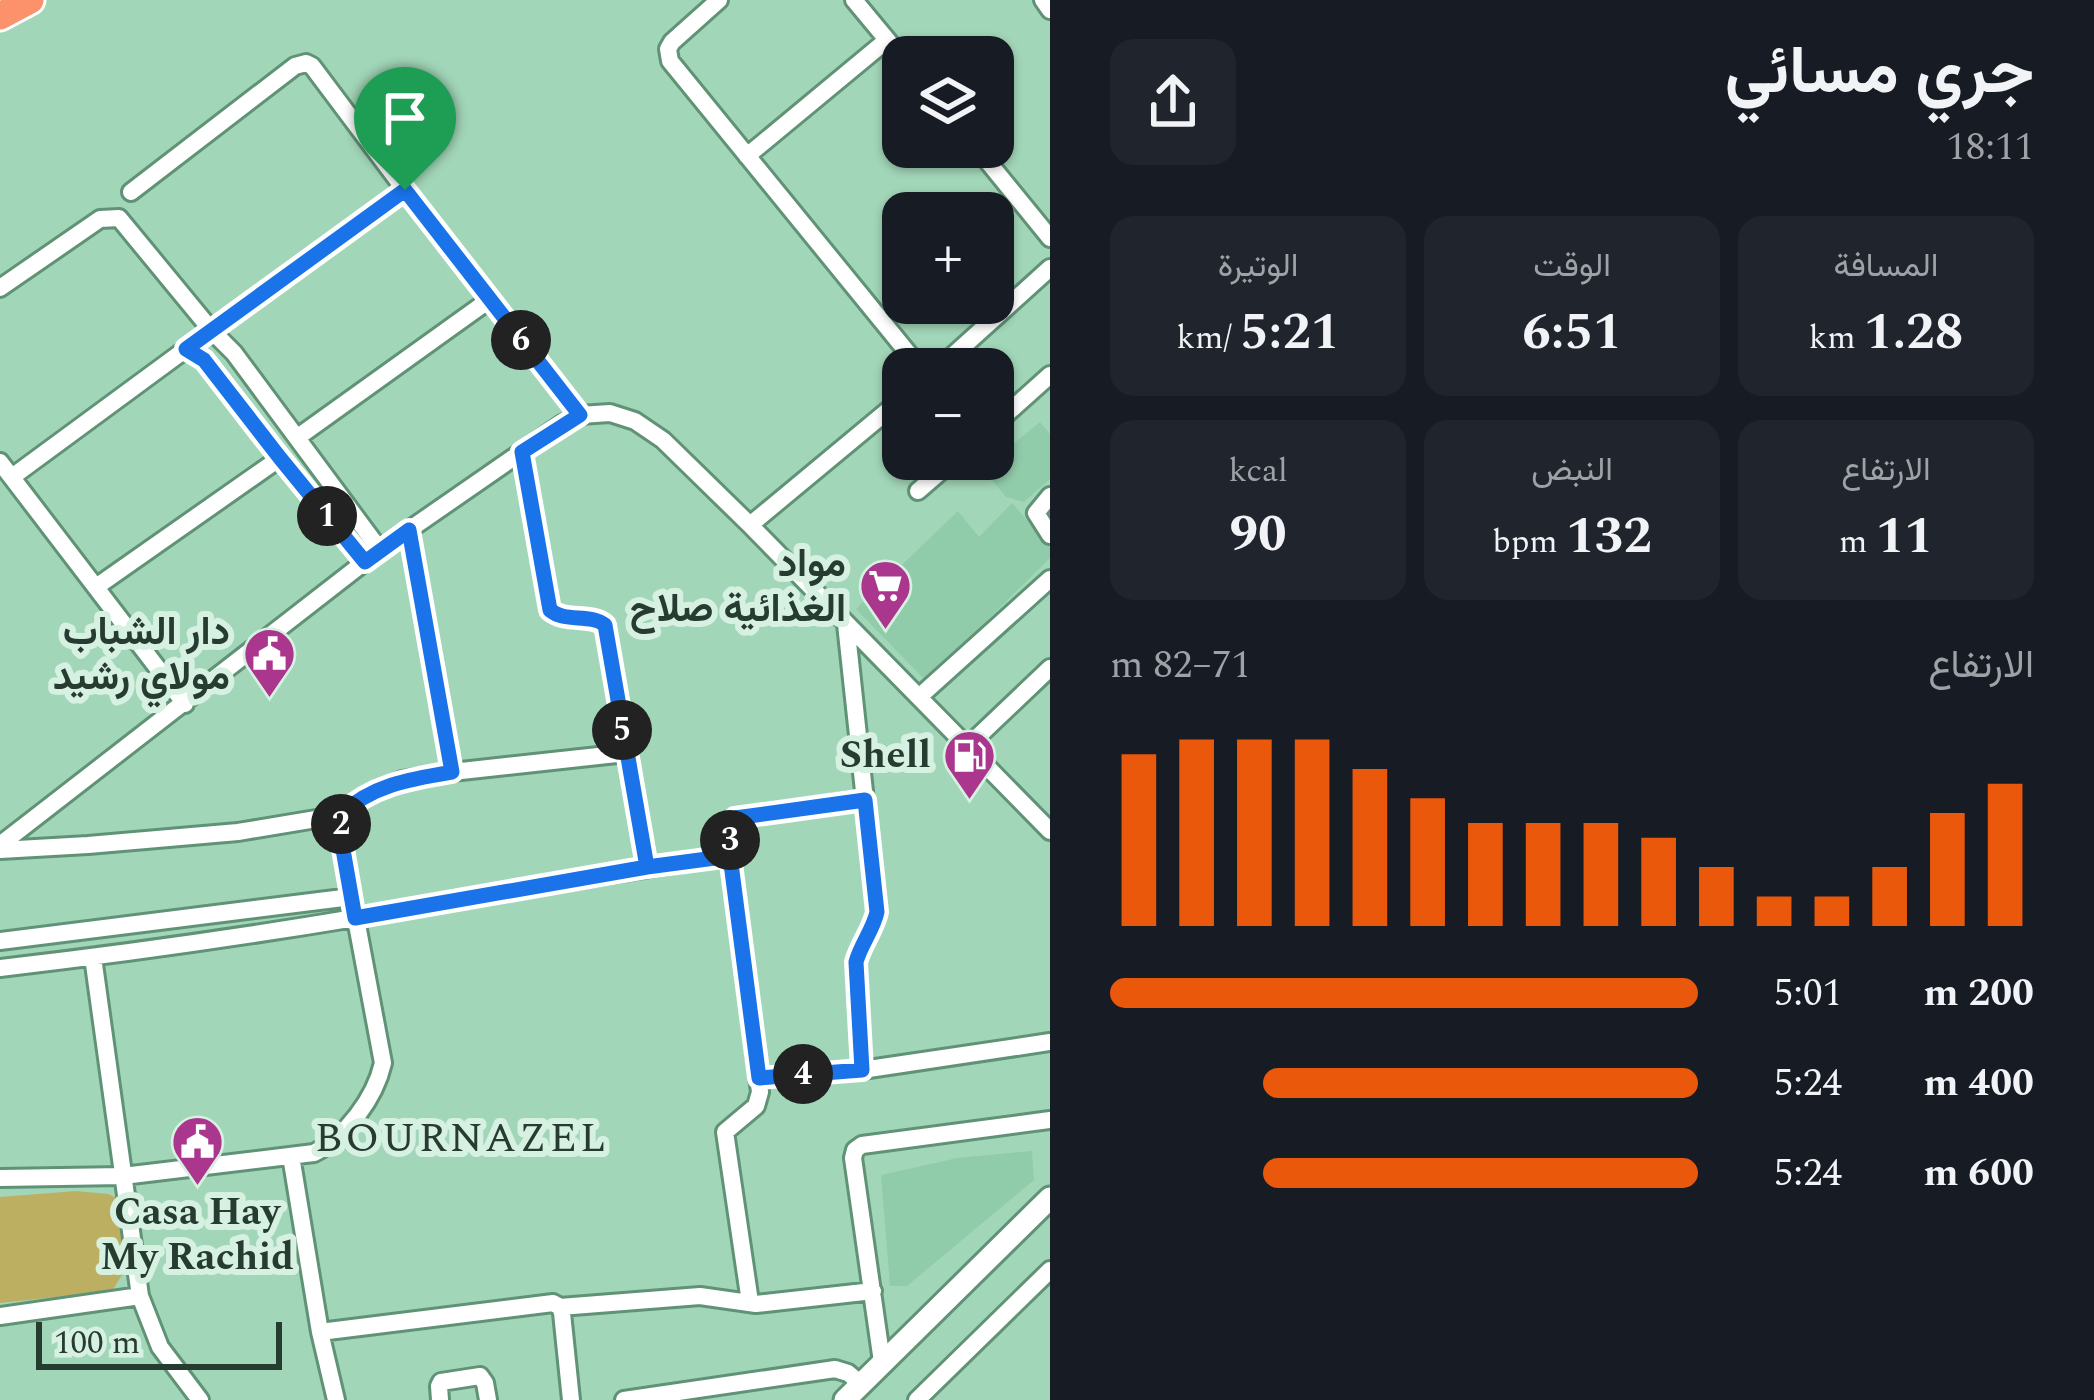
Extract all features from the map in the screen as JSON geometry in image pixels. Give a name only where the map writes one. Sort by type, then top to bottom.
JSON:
[{"type":"highway","points":[[0,16],[30,0]]},
{"type":"street","points":[[718,0],[672,42],[668,55],[904,348]]},
{"type":"street","points":[[854,0],[884,36]]},
{"type":"street","points":[[1043,0],[1050,10]]},
{"type":"street","points":[[747,156],[882,44]]},
{"type":"street","points":[[131,192],[295,66],[306,63],[580,415]]},
{"type":"street","points":[[993,168],[1050,238]]},
{"type":"street","points":[[184,704],[6,469],[212,331],[405,190]]},
{"type":"street","points":[[0,288],[100,218],[119,218],[234,353],[298,437],[372,556]]},
{"type":"street","points":[[961,348],[1050,268]]},
{"type":"street","points":[[298,437],[489,300]]},
{"type":"street","points":[[186,349],[204,360],[280,458],[372,556]]},
{"type":"street","points":[[1014,407],[1050,375]]},
{"type":"street","points":[[0,848],[372,556],[580,415],[610,413],[663,440],[1050,831]]},
{"type":"street","points":[[750,525],[882,415]]},
{"type":"street","points":[[522,452],[550,610],[558,616],[605,625],[647,867]]},
{"type":"street","points":[[96,587],[280,458]]},
{"type":"street","points":[[918,490],[930,480]]},
{"type":"street","points":[[1050,496],[1036,513],[1050,535]]},
{"type":"street","points":[[409,530],[452,772]]},
{"type":"street","points":[[919,697],[1050,579]]},
{"type":"street","points":[[846,623],[877,912],[856,962],[862,1070]]},
{"type":"street","points":[[968,746],[1050,668]]},
{"type":"street","points":[[0,848],[238,832],[340,815],[363,796],[388,785],[452,772],[626,753]]},
{"type":"street","points":[[750,1302],[725,1132],[760,1101],[730,825],[735,818],[865,800]]},
{"type":"street","points":[[0,1178],[123,1176],[314,1153],[330,1145],[365,1105],[378,1084],[383,1063],[340,815]]},
{"type":"street","points":[[0,968],[355,918],[730,856]]},
{"type":"street","points":[[0,941],[351,897]]},
{"type":"street","points":[[93,957],[140,1296],[160,1347],[200,1400]]},
{"type":"street","points":[[759,1078],[862,1070],[1050,1042]]},
{"type":"street","points":[[882,1363],[855,1150],[862,1145],[1050,1120]]},
{"type":"street","points":[[291,1156],[336,1400]]},
{"type":"street","points":[[853,1392],[1050,1198]]},
{"type":"street","points":[[917,1400],[1050,1270]]},
{"type":"street","points":[[320,1332],[542,1303],[560,1307],[700,1296],[756,1304],[873,1291]]},
{"type":"street","points":[[0,1316],[140,1296]]},
{"type":"street","points":[[560,1307],[571,1400]]},
{"type":"street","points":[[624,1400],[836,1369],[848,1373],[853,1392]]},
{"type":"street","points":[[440,1400],[441,1382],[480,1376],[488,1400]]},
{"type":"shaded area","points":[[1040,422],[1050,434],[1050,479],[1024,502],[1006,497],[992,480],[1014,480],[1014,443]]},
{"type":"shaded area","points":[[1012,503],[1050,547],[1050,558],[926,681],[856,609],[958,511],[979,537]]},
{"type":"shaded area","points":[[1032,1151],[1034,1180],[907,1286],[890,1286],[881,1175],[957,1158]]},
{"type":"shaded area","points":[[76,1191],[124,1201],[130,1262],[112,1291],[0,1303],[0,1197]]},
{"type":"place","name":"مواد الغذائية صلاح","points":[[885,632]]},
{"type":"place","name":"دار الشباب مولاي رشيد","points":[[269,700]]},
{"type":"place","name":"Shell","points":[[970,801]]},
{"type":"place","name":"Casa Hay My Rachid","points":[[197,1188]]},
{"type":"district","name":"BOURNAZEL","points":[[462,1138]]},
{"type":"route","points":[[405,190],[186,349],[204,360],[365,562],[409,530],[452,772],[388,785],[363,796],[340,815],[355,918],[730,856],[730,825],[735,818],[865,800],[877,912],[856,962],[862,1070],[759,1078],[730,856],[647,867],[605,625],[553,615],[550,610],[522,452],[580,415],[405,190]]}]
